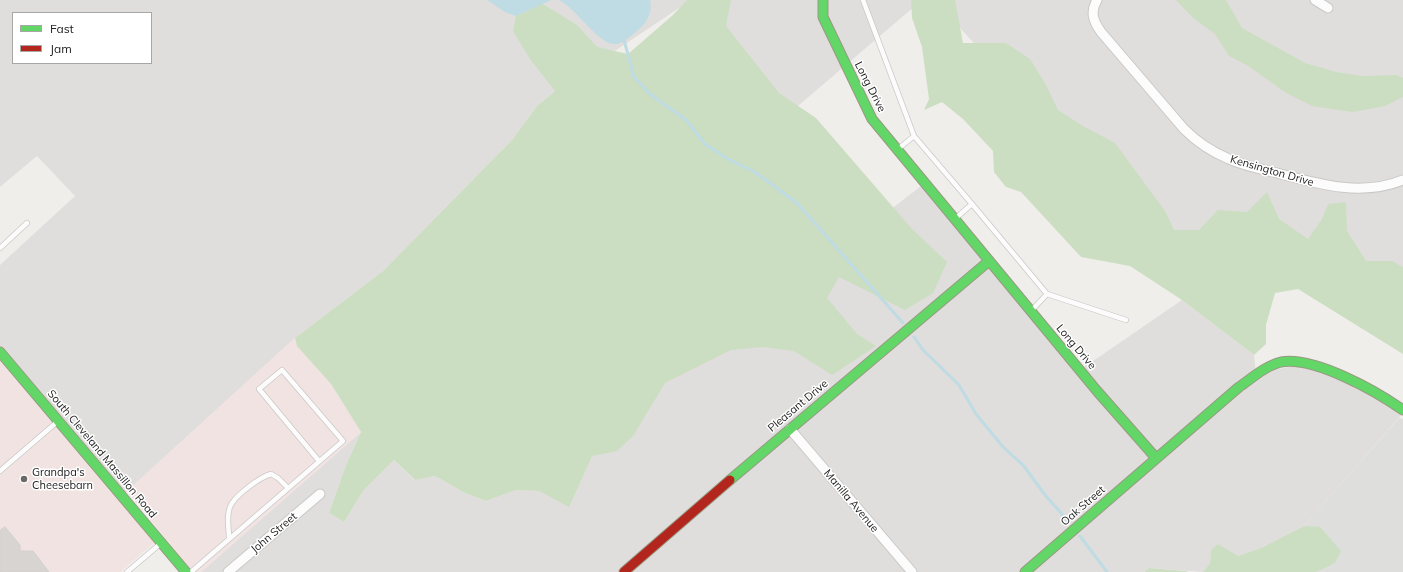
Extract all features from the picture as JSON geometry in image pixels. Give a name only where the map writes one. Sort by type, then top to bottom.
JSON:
[{"type":"street","points":[[1315,0],[1328,8]]},
{"type":"street","name":"Kensington Drive","points":[[1095,3],[1093,19],[1096,26],[1184,129],[1192,137],[1217,153],[1244,165],[1326,186],[1372,188],[1403,180]]},
{"type":"street","name":"Long Drive","points":[[823,4],[823,18],[872,119],[1030,311],[1132,432],[1156,458]]},
{"type":"street","name":"Pleasant Drive","points":[[624,572],[989,261]]},
{"type":"street","name":"South Cleveland Massillon Road","points":[[0,352],[186,572]]},
{"type":"street","points":[[1156,458],[1238,387],[1275,363],[1284,361],[1293,360],[1318,368],[1377,392],[1403,410]]},
{"type":"street","name":"Manilla Avenue","points":[[790,429],[912,572]]},
{"type":"street","name":"Oak Street","points":[[1025,572],[1156,458]]},
{"type":"street","name":"John Street","points":[[228,572],[320,494]]},
{"type":"lane","points":[[863,0],[914,136],[1047,294],[1126,320]]},
{"type":"lane","points":[[897,150],[914,136]]},
{"type":"lane","points":[[954,219],[972,204]]},
{"type":"lane","points":[[0,248],[28,223]]},
{"type":"lane","points":[[1030,311],[1047,294]]},
{"type":"lane","points":[[191,572],[343,441],[282,370],[259,389],[319,461]]},
{"type":"lane","points":[[0,471],[58,421]]},
{"type":"lane","points":[[229,538],[228,517],[230,506],[235,499],[263,476],[271,474],[278,478],[288,488]]},
{"type":"lane","points":[[127,572],[161,543]]},
{"type":"shaded area","points":[[0,0],[691,0],[555,91],[537,106],[512,140],[383,271],[295,338],[122,496],[0,352],[0,265],[75,196],[37,156],[0,187]]},
{"type":"shaded area","points":[[691,0],[922,0],[785,117]]},
{"type":"shaded area","points":[[934,0],[1403,0],[1403,327],[1276,262],[1195,281]]},
{"type":"shaded area","points":[[925,183],[1080,370],[1182,300],[1254,355],[1256,374],[1307,363],[1403,413],[1304,526],[1261,548],[1238,556],[1211,550],[1210,563],[1203,572],[1150,568],[1144,572],[201,572],[361,432],[346,465],[329,513],[344,522],[363,491],[394,460],[414,480],[435,476],[465,493],[486,501],[516,490],[540,491],[665,383]]},
{"type":"shaded area","points":[[295,338],[298,346],[331,384],[361,432],[201,572],[193,572],[127,491]]},
{"type":"shaded area","points":[[0,361],[154,543],[120,572],[0,572]]},
{"type":"shaded area","points":[[1399,418],[1403,419],[1403,572],[1316,572],[1319,570],[1304,526]]},
{"type":"green space","points":[[687,0],[731,0],[726,26],[779,93],[816,118],[912,229],[947,262],[933,293],[905,310],[839,277],[827,298],[857,334],[876,346],[832,375],[794,351],[763,347],[731,350],[665,383],[633,436],[617,451],[592,456],[569,507],[539,491],[516,490],[486,501],[465,493],[435,476],[415,480],[394,460],[363,491],[344,522],[329,513],[346,465],[361,432],[331,384],[297,346],[295,338],[383,271],[512,140],[537,106],[555,91],[530,59],[513,31],[516,16],[541,3],[577,25],[597,47],[628,54],[673,15]]},
{"type":"green space","points":[[911,0],[955,0],[963,43],[1006,43],[1030,59],[1046,85],[1058,110],[1083,126],[1115,143],[1165,211],[1174,230],[1199,230],[1218,210],[1247,212],[1267,192],[1279,219],[1308,239],[1322,219],[1328,204],[1346,202],[1347,231],[1366,261],[1392,261],[1403,267],[1403,354],[1298,289],[1275,293],[1266,325],[1266,344],[1254,355],[1182,300],[1130,266],[1081,257],[1021,192],[1006,187],[994,172],[993,151],[963,119],[942,102],[924,110],[929,99],[922,47],[912,18]]},
{"type":"green space","points":[[1176,0],[1226,0],[1242,28],[1305,63],[1336,72],[1362,76],[1396,75],[1403,78],[1403,97],[1385,106],[1353,112],[1312,106],[1286,93],[1250,67],[1229,56],[1215,34],[1193,18]]},
{"type":"green space","points":[[1304,526],[1320,527],[1341,551],[1335,563],[1316,572],[1203,572],[1210,563],[1211,550],[1218,544],[1238,556],[1261,548]]},
{"type":"green space","points":[[1149,568],[1185,571],[1189,572],[1144,572]]},
{"type":"water","points":[[487,0],[551,0],[516,16],[505,12]]},
{"type":"water","points":[[559,0],[650,0],[651,9],[647,20],[641,27],[624,41],[614,44],[601,38],[566,4]]},
{"type":"building","points":[[5,527],[20,545],[20,551],[33,551],[49,572],[0,572],[0,531]]},
{"type":"waterway","points":[[624,40],[634,77],[650,94],[686,120],[706,145],[728,159],[755,172],[797,203],[903,323]]},
{"type":"waterway","points":[[914,337],[923,350],[959,385],[976,414],[1003,447],[1023,465],[1045,495],[1069,522]]},
{"type":"waterway","points":[[1080,536],[1107,572]]},
{"type":"traffic: fast","points":[[823,0],[823,17],[872,119],[1097,391],[1156,458]]},
{"type":"traffic: fast","points":[[730,480],[989,261]]},
{"type":"traffic: fast","points":[[0,352],[186,572]]},
{"type":"traffic: fast","points":[[1025,572],[1239,387],[1270,366],[1281,362],[1310,364],[1361,385],[1403,410]]},
{"type":"traffic: jam","points":[[624,572],[730,480]]},
{"type":"place","name":"Grandpa's Cheesebarn","points":[[24,479]]}]
